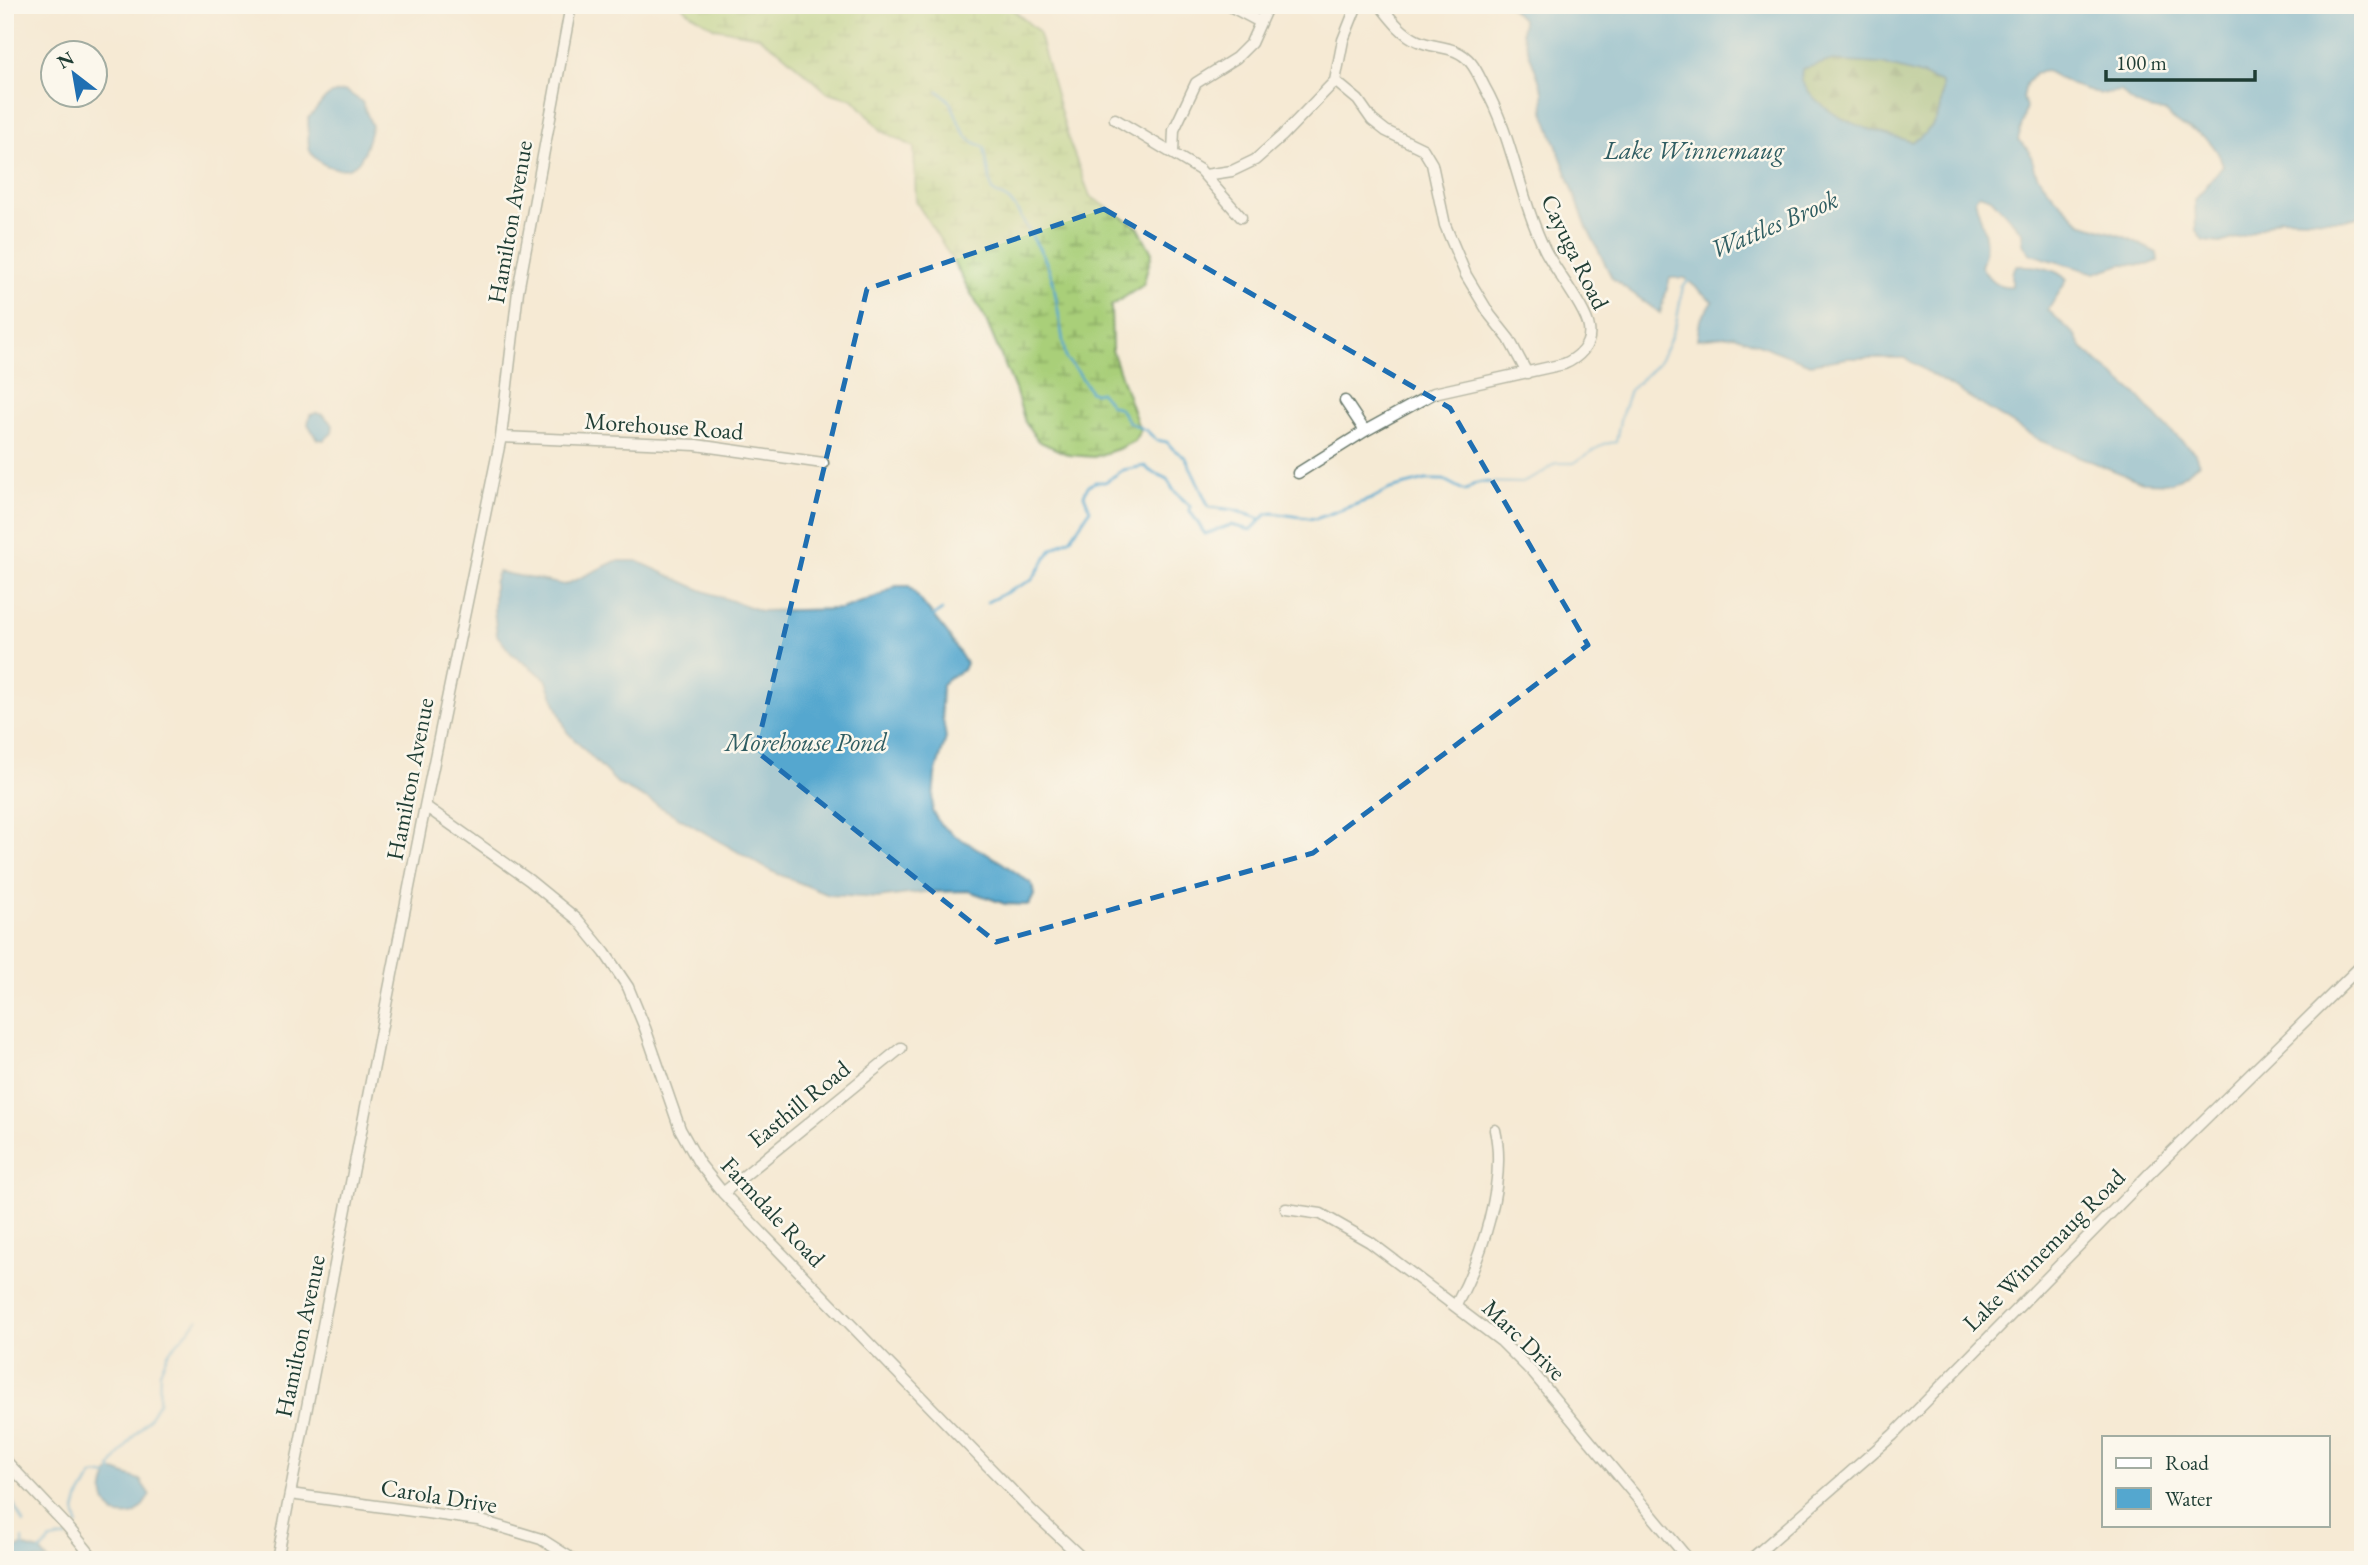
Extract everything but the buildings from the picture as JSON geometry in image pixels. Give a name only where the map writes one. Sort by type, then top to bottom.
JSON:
[{"type":"street","name":"Hamilton Avenue","points":[[277,1560],[425,806],[501,438],[518,291],[571,5]]},
{"type":"street","points":[[1228,5],[1261,22]]},
{"type":"street","points":[[1173,153],[1174,130],[1196,83],[1236,58],[1251,43],[1268,5]]},
{"type":"street","points":[[1205,175],[1232,171],[1255,160],[1282,136],[1335,80],[1343,40],[1357,5]]},
{"type":"street","name":"Cayuga Road","points":[[1298,473],[1365,431],[1434,394],[1564,364],[1578,357],[1588,342],[1590,328],[1546,251],[1530,216],[1494,104],[1471,62],[1458,51],[1420,42],[1404,33],[1380,5]]},
{"type":"street","points":[[1335,80],[1358,100],[1371,120],[1386,131],[1423,149],[1432,164],[1445,225],[1466,275],[1509,340],[1527,373]]},
{"type":"street","points":[[1115,119],[1205,175],[1241,217]]},
{"type":"street","points":[[1345,401],[1365,431]]},
{"type":"street","name":"Morehouse Road","points":[[501,438],[696,445],[823,463]]},
{"type":"street","name":"Farmdale Road","points":[[425,806],[529,880],[578,920],[628,987],[680,1129],[699,1163],[723,1193],[1031,1510],[1084,1560]]},
{"type":"street","name":"Lake Winnemaug Road","points":[[1751,1560],[1893,1434],[2130,1193],[2363,964]]},
{"type":"street","name":"Easthill Road","points":[[723,1193],[901,1048]]},
{"type":"street","points":[[1457,1305],[1472,1277],[1485,1241],[1500,1160],[1495,1130]]},
{"type":"street","name":"Marc Drive","points":[[1286,1209],[1321,1213],[1370,1242],[1457,1305],[1501,1341],[1533,1373],[1689,1560]]},
{"type":"street","points":[[5,1460],[95,1560]]},
{"type":"street","name":"Carola Drive","points":[[290,1494],[478,1520],[541,1539],[574,1560]]},
{"type":"highlighted area","points":[[1104,209],[1450,408],[1588,645],[1313,853],[996,942],[756,751],[867,289]]},
{"type":"green space","points":[[681,5],[1007,5],[1038,31],[1069,141],[1090,196],[1138,227],[1152,253],[1143,285],[1111,306],[1112,350],[1140,431],[1134,441],[1094,457],[1069,455],[1038,441],[1025,422],[1015,389],[985,318],[916,202],[914,147],[882,131],[853,99],[827,92],[758,36],[715,28]]},
{"type":"green space","points":[[1830,61],[1882,64],[1942,83],[1941,101],[1933,124],[1913,142],[1861,128],[1828,111],[1809,94],[1801,80],[1802,69]]},
{"type":"water","name":"Lake Winnemaug","points":[[1508,5],[2363,5],[2363,213],[2355,218],[2338,220],[2280,218],[2250,234],[2220,243],[2203,241],[2196,231],[2195,200],[2223,165],[2217,152],[2204,136],[2172,119],[2164,111],[2140,106],[2121,91],[2101,94],[2072,85],[2046,71],[2035,73],[2026,84],[2023,98],[2026,107],[2018,140],[2029,150],[2037,175],[2081,223],[2125,237],[2157,253],[2158,261],[2148,265],[2122,264],[2095,273],[2030,254],[2023,243],[2022,232],[1991,198],[1979,194],[1975,199],[1986,240],[1981,266],[1990,278],[2001,285],[2012,286],[2012,273],[2016,266],[2050,270],[2067,280],[2048,310],[2076,336],[2082,348],[2139,397],[2162,423],[2195,453],[2199,464],[2172,483],[2142,482],[2041,441],[1905,358],[1848,358],[1810,364],[1734,335],[1697,339],[1700,320],[1713,302],[1685,278],[1670,278],[1660,313],[1612,278],[1586,225],[1544,112],[1543,91],[1522,33],[1523,20]],"holes":[[[1830,61],[1882,64],[1942,83],[1942,102],[1937,118],[1927,131],[1912,142],[1849,122],[1822,105],[1801,80],[1802,69]]]},
{"type":"water","points":[[346,91],[362,102],[372,126],[361,159],[353,166],[339,169],[325,165],[310,151],[308,118],[327,97]]},
{"type":"water","points":[[310,415],[323,415],[333,425],[332,433],[324,440],[317,439],[308,424]]},
{"type":"water","name":"Morehouse Pond","points":[[616,561],[637,561],[701,590],[761,611],[841,609],[881,595],[896,586],[909,586],[947,633],[966,663],[963,670],[948,678],[942,685],[941,708],[946,738],[935,775],[932,811],[940,824],[954,835],[1001,862],[1032,884],[1034,895],[1029,905],[1005,904],[969,891],[924,892],[878,898],[829,895],[771,871],[619,785],[567,732],[546,679],[511,653],[497,635],[494,610],[494,583],[498,572],[565,585]]},
{"type":"water","points":[[115,1471],[140,1480],[150,1495],[132,1515],[114,1514],[104,1499],[109,1472]]},
{"type":"water","points":[[22,1546],[40,1551],[48,1560],[5,1560],[5,1553]]},
{"type":"waterway","points":[[938,91],[950,102],[964,133],[972,142],[984,147],[992,191],[1015,207],[1044,257],[1053,280],[1066,359],[1090,391],[1100,392],[1111,405],[1119,408],[1129,422],[1147,431],[1156,440],[1167,442],[1186,458],[1209,507],[1234,510],[1261,519]]},
{"type":"waterway","name":"Wattles Brook","points":[[987,602],[1032,580],[1052,549],[1071,538],[1090,510],[1084,495],[1088,486],[1095,482],[1105,482],[1123,470],[1145,466],[1167,479],[1174,491],[1190,506],[1190,511],[1205,534],[1231,525],[1251,530],[1267,514],[1273,513],[1315,519],[1371,499],[1390,489],[1426,480],[1444,480],[1465,491],[1481,482],[1522,483],[1556,463],[1574,463],[1604,444],[1616,442],[1630,390],[1657,364],[1666,349],[1676,324],[1683,286],[1691,279]]},
{"type":"waterway","name":"Wattles Brook","points":[[932,617],[942,610]]},
{"type":"waterway","points":[[112,1472],[111,1467],[159,1402],[160,1372],[168,1353],[198,1320]]},
{"type":"waterway","points":[[78,1525],[75,1511],[78,1500],[92,1476],[109,1476]]},
{"type":"waterway","points":[[5,1486],[23,1523]]},
{"type":"waterway","points":[[40,1551],[51,1540],[67,1537]]},
{"type":"waterway","points":[[23,1539],[23,1548]]}]
